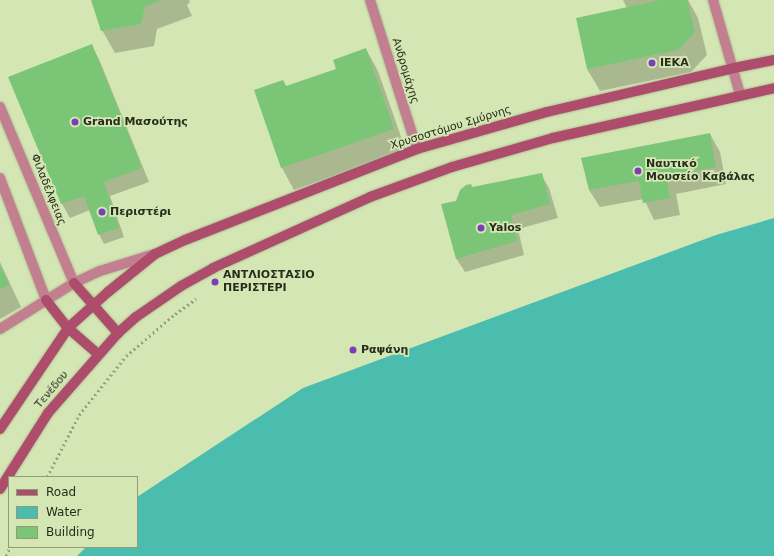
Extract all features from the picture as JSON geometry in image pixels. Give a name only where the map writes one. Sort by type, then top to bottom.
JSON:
[{"type":"main road","name":"Χρυσοστόμου Σμύρνης","points":[[93,305],[155,254],[185,240],[417,149],[547,112],[774,60]]},
{"type":"main road","points":[[740,94],[774,88]]},
{"type":"main road","name":"Τενέδου","points":[[8,476],[48,413],[98,354],[118,333],[136,317],[181,286],[213,268],[370,197],[452,166],[553,138],[740,94]]},
{"type":"main road","points":[[74,283],[118,333]]},
{"type":"main road","points":[[46,300],[68,328],[98,354]]},
{"type":"main road","name":"Τενέδου","points":[[0,429],[68,328],[93,305]]},
{"type":"main road","name":"Τενέδου","points":[[0,489],[8,476]]},
{"type":"street","name":"Ανδρομάχης","points":[[370,0],[417,149]]},
{"type":"street","points":[[713,0],[734,68],[740,94]]},
{"type":"street","name":"Φιλαδέλφειας","points":[[0,107],[74,283]]},
{"type":"street","points":[[0,178],[46,300]]},
{"type":"street","points":[[0,329],[74,283],[100,271],[155,254]]},
{"type":"path","points":[[48,476],[79,415],[126,356],[175,314],[199,296]]},
{"type":"water","points":[[774,218],[774,556],[77,556],[85,548],[138,548],[138,496],[303,388],[716,235]]},
{"type":"building","points":[[91,0],[162,0],[145,6],[141,24],[101,31]]},
{"type":"building","points":[[661,0],[687,0],[695,32],[678,50],[587,69],[576,18]]},
{"type":"building","name":"Grand Μασούτης","points":[[92,44],[142,168],[104,182],[119,228],[98,235],[84,196],[61,204],[8,77]]},
{"type":"building","points":[[366,48],[394,129],[281,168],[254,90],[283,80],[286,86],[336,69],[333,60]]},
{"type":"building","name":"Ναυτικό Μουσείο Καβάλας","points":[[710,133],[716,167],[666,176],[670,198],[643,203],[639,181],[589,190],[581,158]]},
{"type":"building","name":"Yalos","points":[[542,173],[550,204],[511,215],[517,241],[456,259],[441,204],[456,201],[460,190],[466,185],[471,184],[472,187]]},
{"type":"building","points":[[0,266],[9,285],[0,289]]},
{"type":"place","name":"ΙΕΚΑ","points":[[652,63]]},
{"type":"place","name":"Grand Μασούτης","points":[[75,122]]},
{"type":"place","name":"Ναυτικό Μουσείο Καβάλας","points":[[638,171]]},
{"type":"place","name":"Περιστέρι","points":[[102,212]]},
{"type":"place","name":"Yalos","points":[[481,228]]},
{"type":"place","name":"ΑΝΤΛΙΟΣΤΑΣΙΟ ΠΕΡΙΣΤΕΡΙ","points":[[215,282]]},
{"type":"place","name":"Ραψάνη","points":[[353,350]]}]
